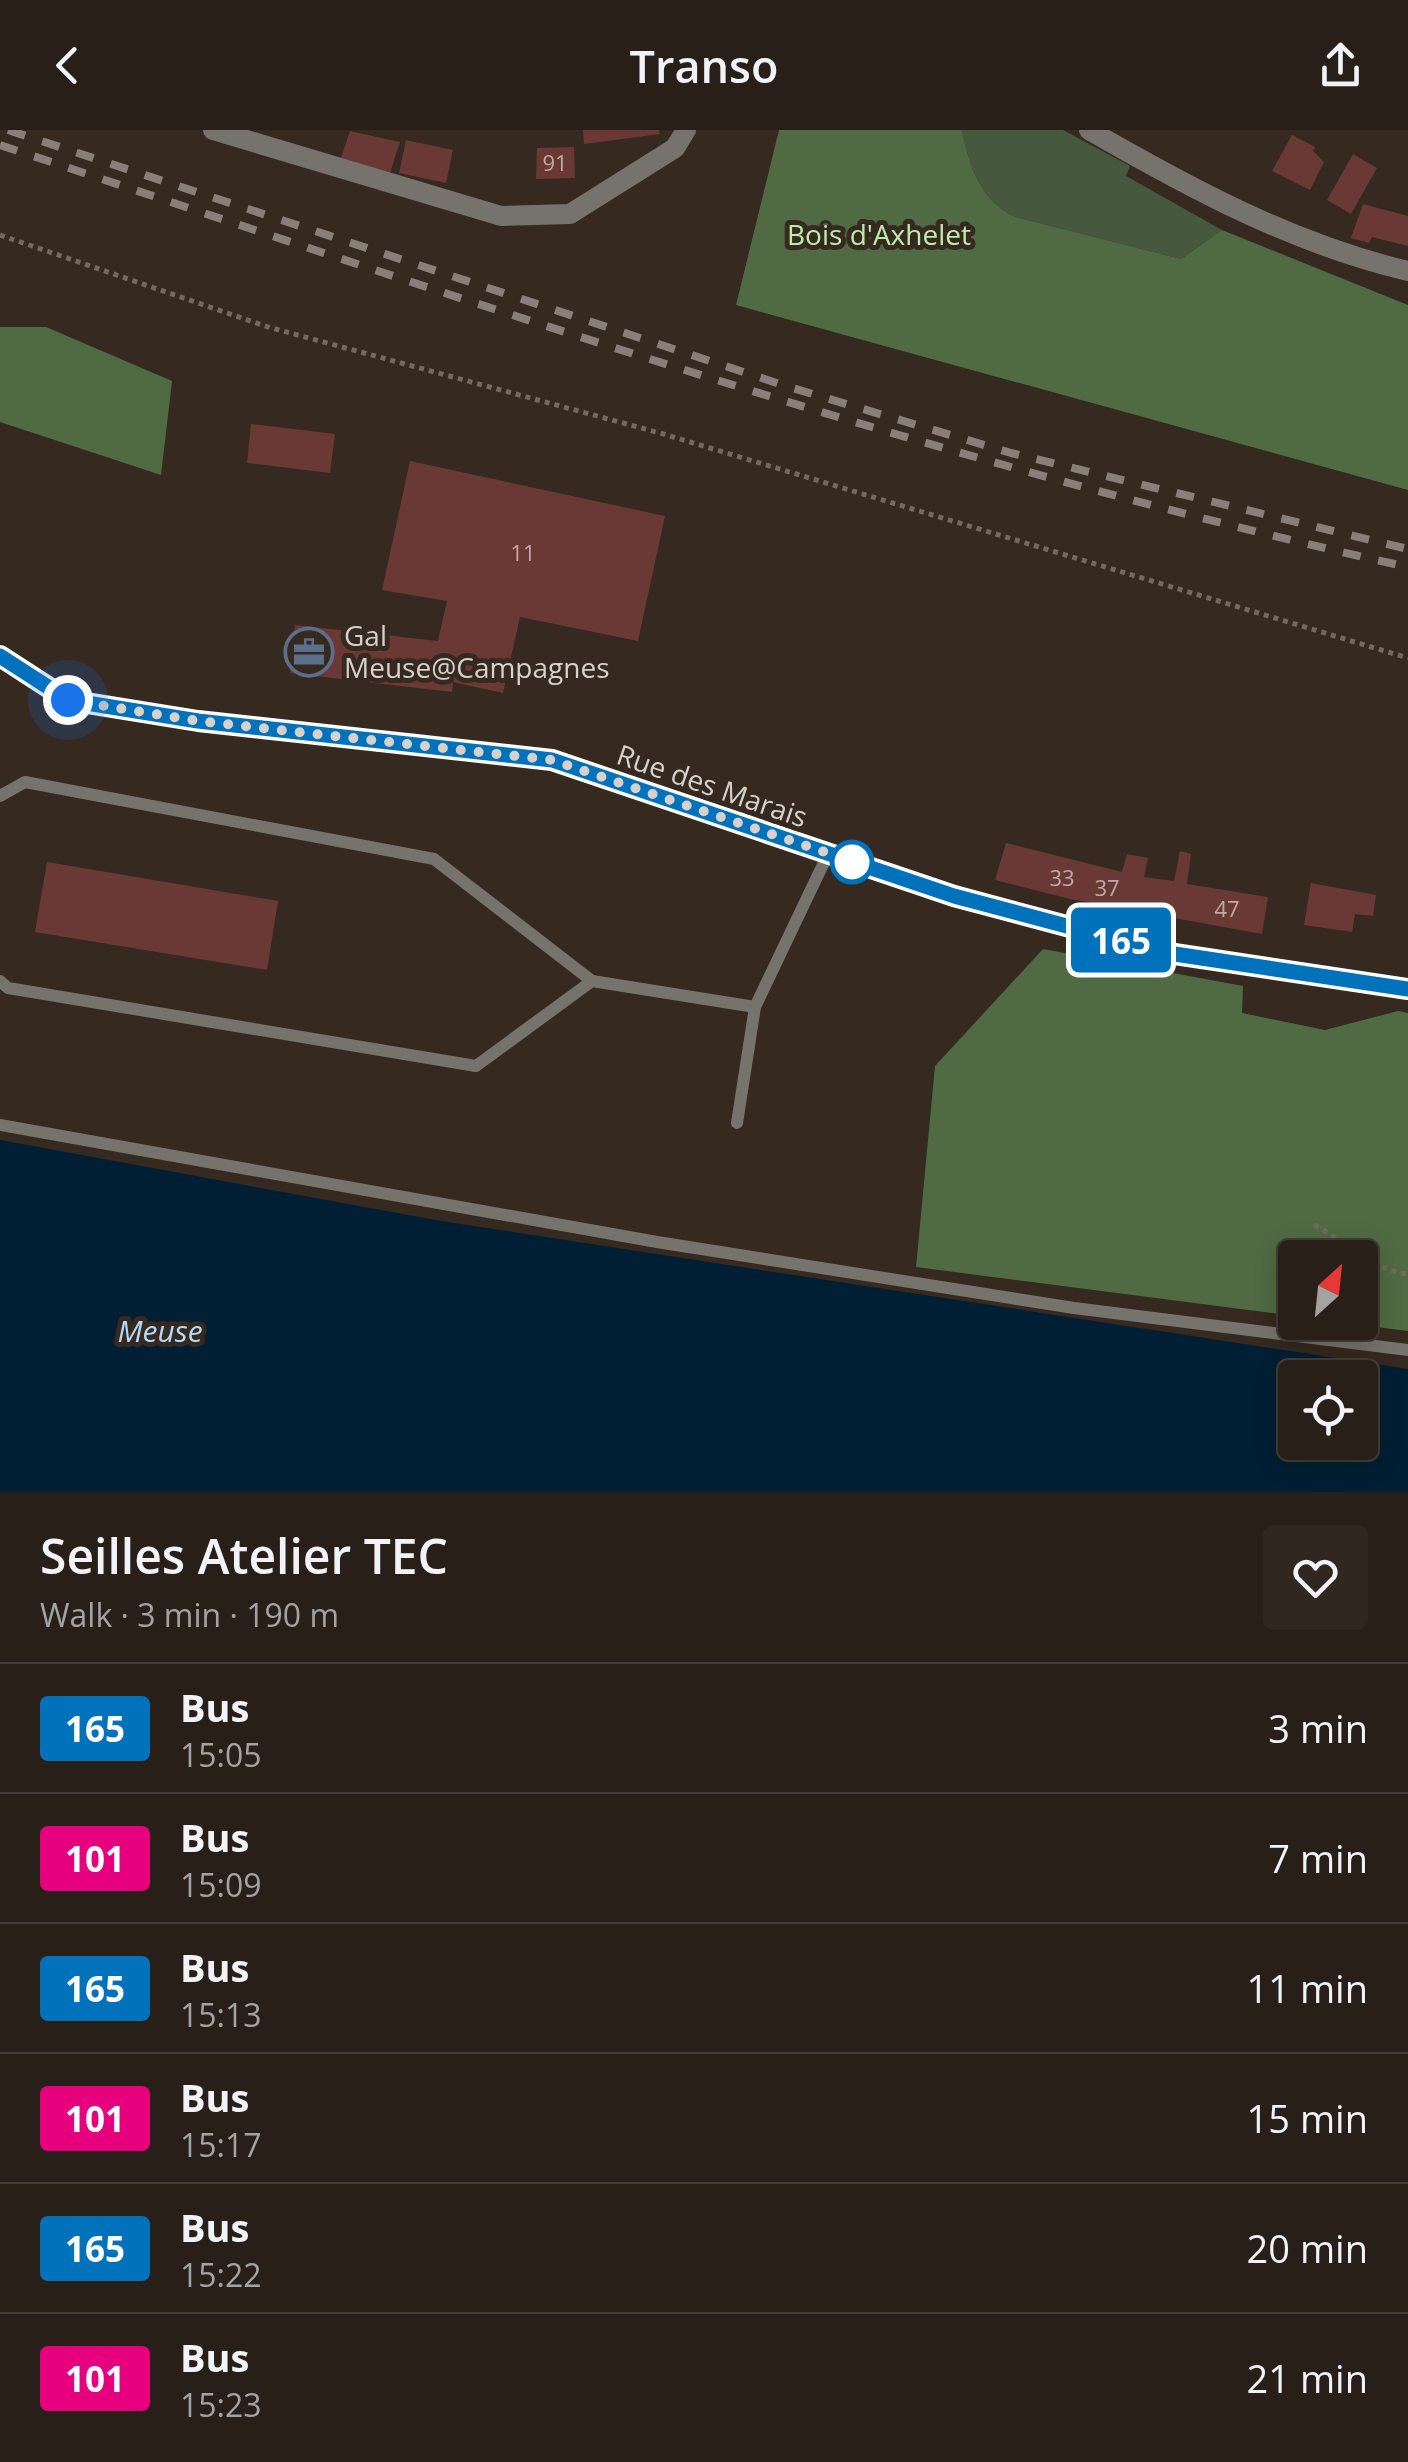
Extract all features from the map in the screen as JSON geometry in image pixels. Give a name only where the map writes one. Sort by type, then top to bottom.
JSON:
[{"type":"main road","name":"Rue des Marais","points":[[0,656],[68,700],[198,721],[552,760],[954,896],[1168,953],[1408,989]]},
{"type":"street","points":[[213,130],[501,216],[570,214],[675,148],[686,130]]},
{"type":"street","points":[[1089,130],[1216,203],[1372,262],[1408,270]]},
{"type":"lane","points":[[0,796],[25,782],[434,859],[592,982],[754,1007]]},
{"type":"lane","points":[[736,1123],[754,1007],[828,854]]},
{"type":"lane","points":[[0,981],[8,988],[476,1066],[592,982]]},
{"type":"lane","points":[[0,1125],[657,1242],[1074,1308],[1408,1350]]},
{"type":"path","points":[[0,235],[268,327],[660,433],[1408,658]]},
{"type":"path","points":[[1314,1225],[1338,1237],[1375,1267],[1408,1274]]},
{"type":"green space","name":"Bois d'Axhelet","points":[[779,130],[962,130],[968,157],[985,192],[1016,217],[1181,259],[1222,230],[1408,305],[1408,490],[736,305]]},
{"type":"green space","points":[[962,130],[1063,130],[1130,166],[1126,176],[1222,230],[1181,259],[1016,217],[985,192],[968,157]]},
{"type":"green space","points":[[0,327],[46,327],[172,381],[161,475],[0,422]]},
{"type":"green space","points":[[1043,949],[1243,986],[1242,1013],[1325,1030],[1398,1011],[1408,1013],[1408,1331],[1378,1327],[1378,1240],[1278,1240],[1278,1314],[916,1267],[935,1066]]},
{"type":"water","name":"Meuse","points":[[0,1140],[441,1221],[1349,1360],[1278,1360],[1278,1460],[1378,1460],[1378,1364],[1408,1369],[1408,1492],[0,1492]]},
{"type":"building","points":[[583,130],[659,130],[660,134],[584,144]]},
{"type":"building","points":[[350,131],[400,142],[390,173],[341,158]]},
{"type":"building","points":[[1292,135],[1315,147],[1313,151],[1324,162],[1310,190],[1272,171]]},
{"type":"building","points":[[406,140],[453,150],[446,183],[399,173]]},
{"type":"building","points":[[574,147],[575,178],[536,179],[537,148]]},
{"type":"building","points":[[1353,154],[1377,168],[1351,214],[1327,200]]},
{"type":"building","points":[[1363,204],[1408,216],[1408,246],[1372,237],[1369,243],[1351,238]]},
{"type":"building","points":[[251,424],[335,434],[330,473],[247,463]]},
{"type":"building","points":[[410,461],[665,516],[638,641],[520,617],[503,693],[453,682],[452,692],[290,673],[295,625],[438,641],[447,601],[382,590]]},
{"type":"building","points":[[1006,843],[1122,872],[1127,854],[1148,858],[1144,877],[1174,881],[1180,851],[1191,854],[1187,884],[1268,897],[1262,934],[1070,899],[995,880]]},
{"type":"building","points":[[47,862],[278,901],[267,970],[35,932]]},
{"type":"building","points":[[1311,883],[1376,895],[1373,916],[1355,914],[1352,932],[1304,925]]},
{"type":"railway","points":[[8,130],[789,387],[1011,453],[1408,549]]},
{"type":"railway","points":[[0,145],[524,319],[874,428],[1229,525],[1408,567]]},
{"type":"bus line","name":"165","points":[[0,656],[68,700],[198,721],[552,760],[954,896],[1168,953],[1408,989]]},
{"type":"place","name":"Gal Meuse@Campagnes","points":[[309,652]]},
{"type":"route","points":[[68,700],[198,721],[552,760],[860,864],[852,862]]}]
